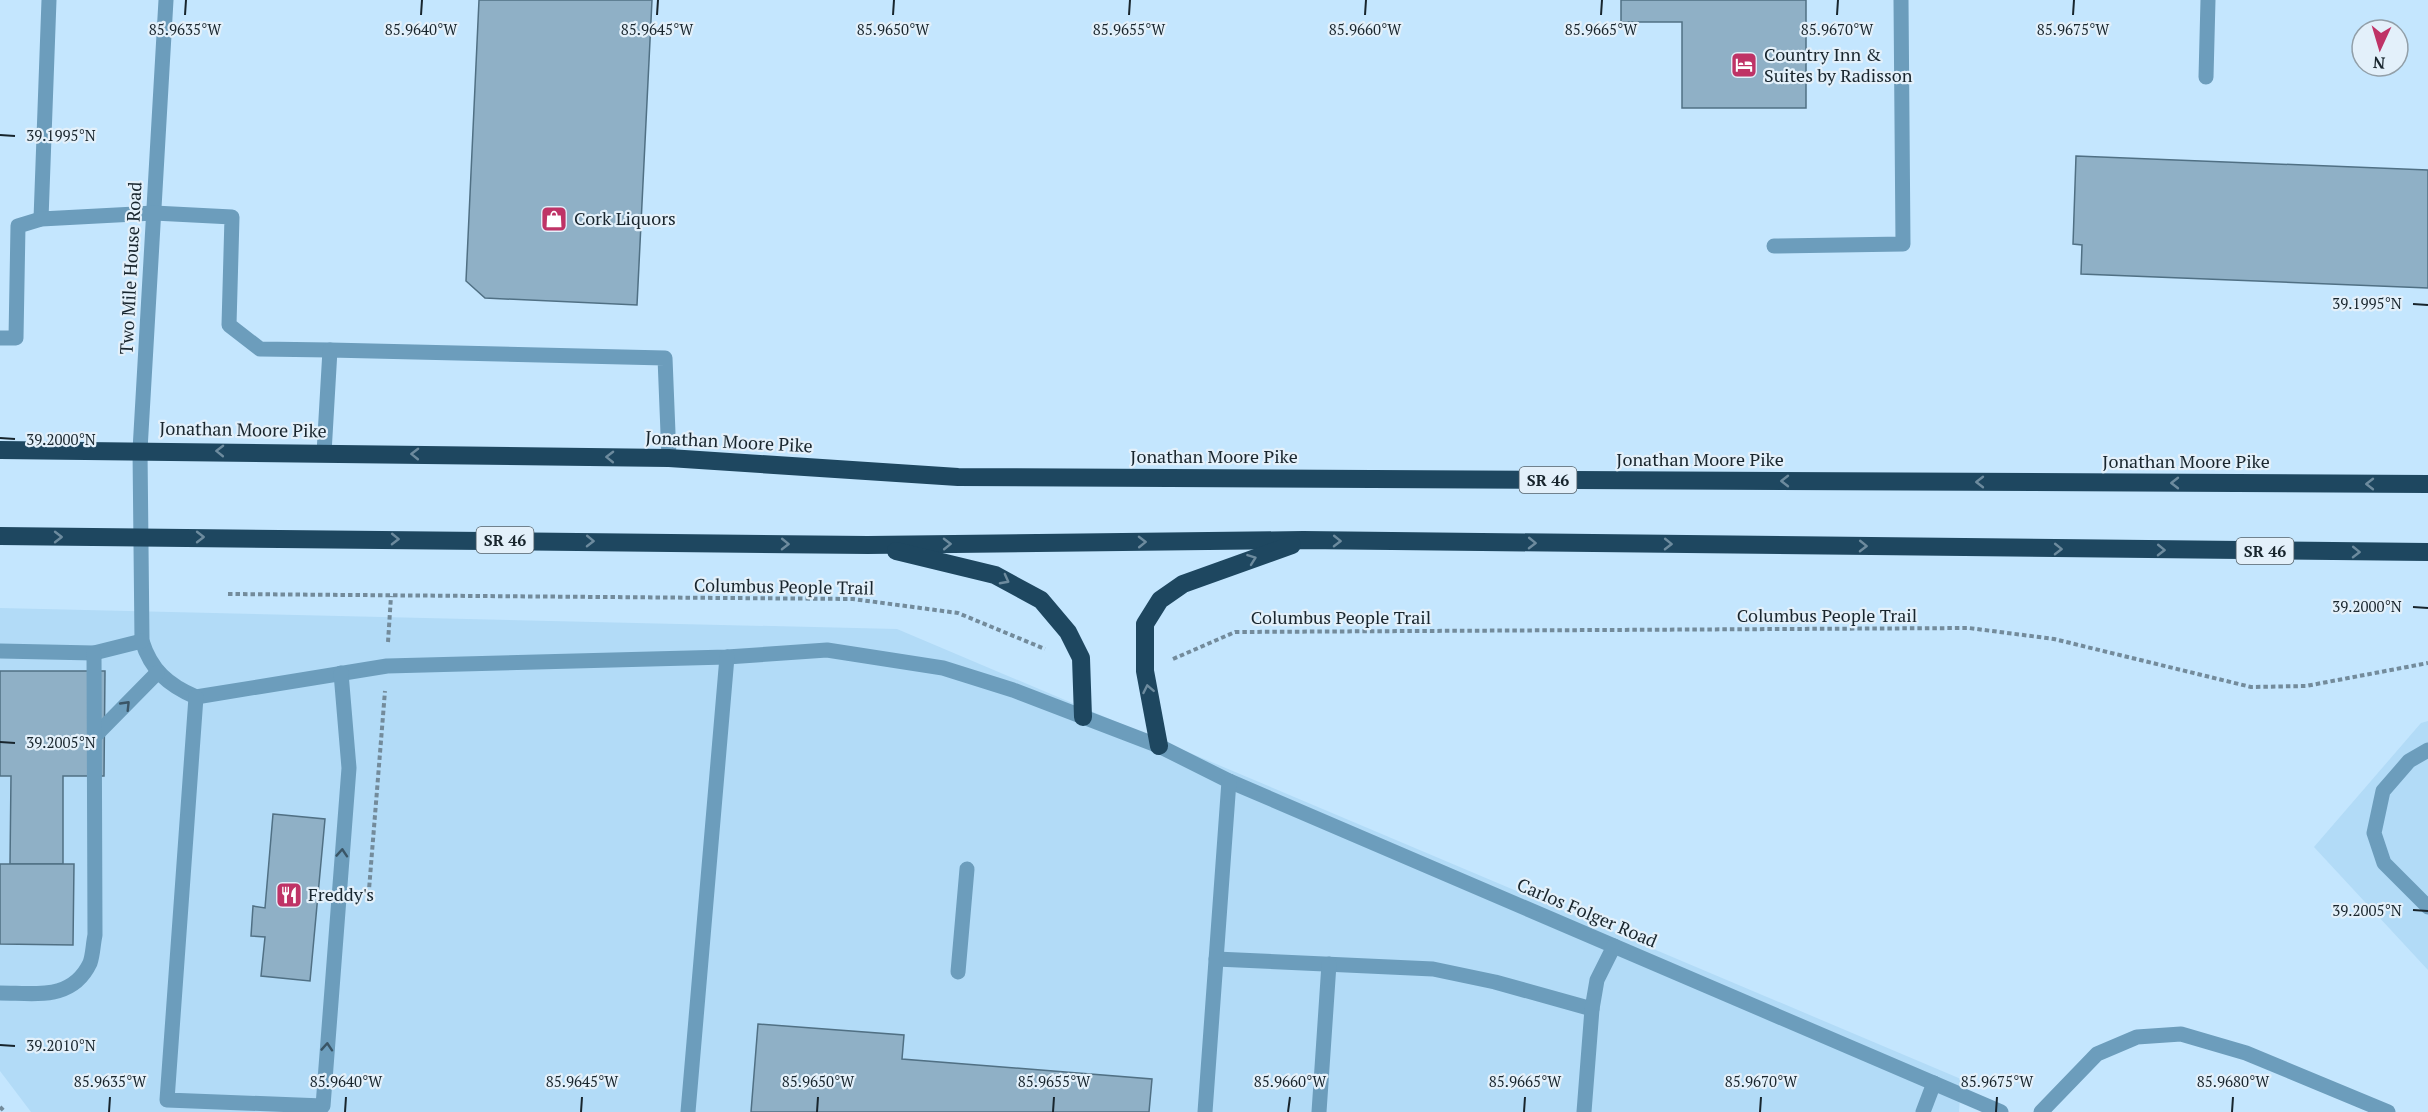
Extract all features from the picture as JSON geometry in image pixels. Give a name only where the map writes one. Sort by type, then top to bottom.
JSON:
[{"type":"highway","name":"Jonathan Moore Pike","points":[[0,450],[669,458],[958,477],[2428,484]]},
{"type":"highway","name":"SR 46","points":[[0,536],[868,544],[1304,540],[2428,552]]},
{"type":"highway","points":[[1159,746],[1145,671],[1145,624],[1160,600],[1183,584],[1304,540]]},
{"type":"highway","points":[[868,544],[995,575],[1041,600],[1068,632],[1081,658],[1083,717]]},
{"type":"street","points":[[41,219],[49,0]]},
{"type":"street","name":"Two Mile House Road","points":[[142,641],[140,450],[166,0]]},
{"type":"street","points":[[1774,246],[1903,244],[1901,0]]},
{"type":"street","points":[[2206,77],[2208,0]]},
{"type":"street","points":[[0,338],[16,338],[18,226],[41,219],[154,213],[232,218],[229,325],[260,349],[665,358],[669,458]]},
{"type":"street","points":[[324,453],[330,350]]},
{"type":"street","points":[[0,651],[94,653],[142,641],[147,657],[157,673],[176,688],[196,697],[167,1100],[323,1106],[349,768],[341,673]]},
{"type":"street","name":"Carlos Folger Road","points":[[196,697],[387,666],[727,657],[827,650],[944,668],[1013,690],[1159,746],[1229,781],[2001,1112]]},
{"type":"street","points":[[0,993],[58,993],[78,981],[90,962],[95,935],[94,653]]},
{"type":"street","points":[[688,1112],[727,657]]},
{"type":"street","points":[[94,737],[157,673]]},
{"type":"street","points":[[2428,750],[2409,761],[2383,791],[2374,833],[2384,863],[2428,906]]},
{"type":"street","points":[[1205,1112],[1229,781]]},
{"type":"street","points":[[958,972],[967,869]]},
{"type":"street","points":[[1584,1112],[1592,1010],[1598,980],[1614,946]]},
{"type":"street","points":[[1216,959],[1434,969],[1495,981],[1592,1010]]},
{"type":"street","points":[[1319,1112],[1329,964]]},
{"type":"street","points":[[2041,1112],[2097,1054],[2137,1037],[2181,1034],[2246,1053],[2388,1112]]},
{"type":"street","points":[[1923,1112],[1934,1083]]},
{"type":"path","name":"Columbus People Trail","points":[[228,594],[853,599],[958,613],[1051,652],[1081,658]]},
{"type":"path","name":"Columbus People Trail","points":[[1145,671],[1235,632],[1969,628],[2054,639],[2251,687],[2306,686],[2428,663]]},
{"type":"path","points":[[0,1107],[5,1112]]},
{"type":"shaded area","points":[[0,608],[897,629],[1961,1079],[1959,1112],[31,1112],[0,1071]]},
{"type":"shaded area","points":[[2428,721],[2428,970],[2314,847],[2421,723]]},
{"type":"building","points":[[479,0],[652,0],[637,305],[485,298],[466,281]]},
{"type":"building","name":"Country Inn & Suites by Radisson","points":[[1621,0],[1806,0],[1806,108],[1682,108],[1682,22],[1621,22]]},
{"type":"building","points":[[2076,156],[2428,170],[2428,288],[2081,274],[2082,245],[2073,244]]},
{"type":"building","points":[[0,671],[105,671],[104,776],[63,776],[63,864],[10,864],[11,776],[0,776]]},
{"type":"building","points":[[273,814],[325,819],[310,981],[261,976],[265,937],[251,936],[253,906],[265,908]]},
{"type":"building","points":[[0,864],[74,864],[73,945],[0,944]]},
{"type":"building","points":[[758,1024],[904,1035],[902,1059],[1152,1079],[1149,1112],[751,1112]]},
{"type":"place","name":"Country Inn & Suites by Radisson","points":[[1744,65]]},
{"type":"place","name":"Cork Liquors","points":[[554,219]]},
{"type":"place","name":"Freddy's","points":[[289,895]]}]
